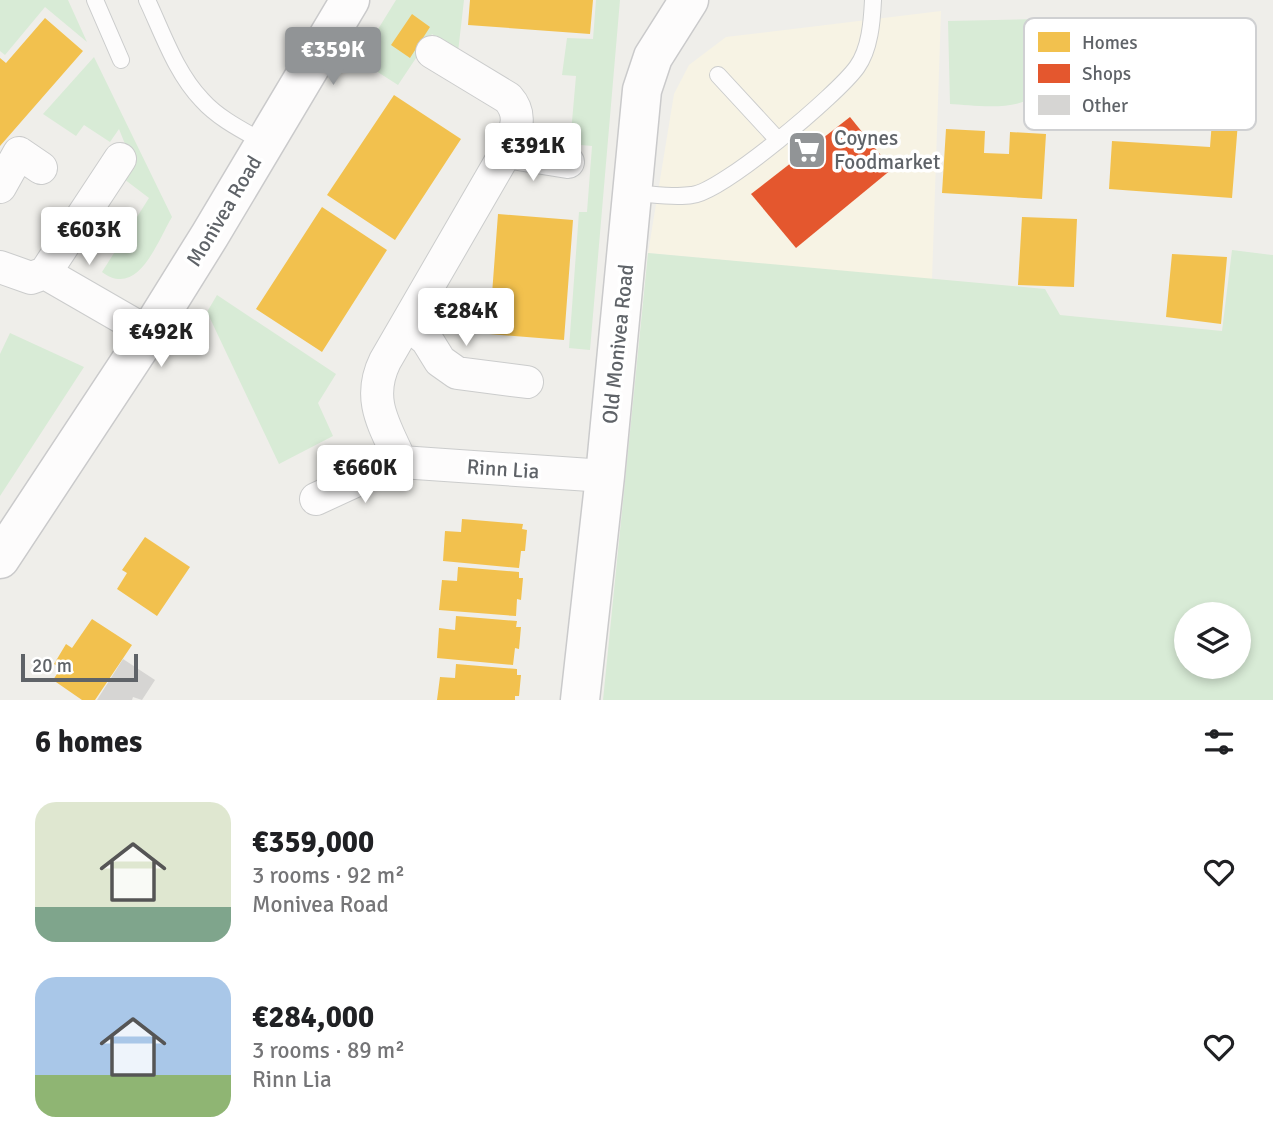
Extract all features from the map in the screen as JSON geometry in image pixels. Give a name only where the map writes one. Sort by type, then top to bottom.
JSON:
[{"type":"street","name":"Monivea Road","points":[[0,559],[149,333],[350,0]]},
{"type":"street","name":"Old Monivea Road","points":[[580,700],[605,475],[642,90],[653,57],[689,0]]},
{"type":"street","points":[[401,462],[378,409],[376,383],[385,361],[506,152],[517,124],[516,108],[508,98],[432,52]]},
{"type":"street","points":[[506,152],[568,162]]},
{"type":"street","points":[[0,187],[19,153],[41,168]]},
{"type":"street","points":[[0,267],[31,278],[45,273],[120,159]]},
{"type":"street","points":[[45,273],[149,333]]},
{"type":"street","points":[[407,323],[427,340],[440,361],[457,373],[527,382]]},
{"type":"street","name":"Rinn Lia","points":[[316,499],[401,462],[605,475]]},
{"type":"lane","points":[[95,0],[121,60]]},
{"type":"lane","points":[[147,0],[183,75],[203,102],[229,122],[265,143]]},
{"type":"lane","points":[[633,193],[694,195],[725,180],[778,140],[816,109],[858,66],[871,30],[873,0]]},
{"type":"lane","points":[[718,75],[778,140]]},
{"type":"shaded area","points":[[941,11],[932,280],[648,253],[674,94],[689,65],[726,37]]},
{"type":"green space","points":[[0,0],[68,0],[87,42],[45,7],[5,55],[0,51]]},
{"type":"green space","points":[[396,0],[464,0],[458,52],[432,34],[398,85],[359,60]]},
{"type":"green space","points":[[596,0],[620,0],[590,350],[569,348],[579,212],[587,212],[592,146],[570,144],[576,76],[562,75],[567,38],[593,39]]},
{"type":"green space","points":[[1024,19],[1024,101],[1000,106],[950,104],[948,21]]},
{"type":"green space","points":[[94,57],[172,217],[145,264],[126,278],[115,278],[102,272],[149,198],[124,179],[133,164],[119,129],[110,142],[84,125],[76,136],[43,114]]},
{"type":"green space","points":[[1232,250],[1273,255],[1273,700],[603,700],[648,253],[1045,289],[1060,315],[1222,331]]},
{"type":"green space","points":[[217,295],[336,374],[318,403],[333,436],[279,464],[207,312]]},
{"type":"green space","points":[[10,333],[84,367],[0,496],[0,354]]},
{"type":"building: Homes","points":[[470,0],[593,0],[590,34],[468,25]]},
{"type":"building: Homes","points":[[412,14],[430,27],[410,58],[391,45]]},
{"type":"building: Homes","points":[[45,18],[83,51],[0,146],[0,58],[6,63]]},
{"type":"building: Homes","points":[[394,95],[461,139],[395,240],[327,195]]},
{"type":"building: Homes","points":[[946,129],[985,131],[984,153],[1009,154],[1010,132],[1046,134],[1042,199],[942,193]]},
{"type":"building: Homes","points":[[1211,130],[1237,130],[1232,198],[1109,189],[1112,141],[1210,147]]},
{"type":"building: Homes","points":[[322,207],[387,250],[322,352],[256,309]]},
{"type":"building: Homes","points":[[498,214],[573,220],[564,340],[489,334]]},
{"type":"building: Homes","points":[[1022,217],[1077,219],[1074,287],[1018,285]]},
{"type":"building: Homes","points":[[1172,254],[1227,257],[1221,324],[1166,317]]},
{"type":"building: Homes","points":[[462,519],[523,524],[522,529],[527,530],[525,551],[521,551],[519,568],[443,561],[445,531],[461,532]]},
{"type":"building: Homes","points":[[145,537],[190,567],[157,616],[117,589],[127,573],[122,570]]},
{"type":"building: Homes","points":[[458,567],[519,572],[519,578],[523,578],[516,616],[439,610],[442,580],[457,581]]},
{"type":"building: Homes","points":[[456,616],[517,621],[516,627],[521,627],[519,649],[515,648],[513,665],[437,658],[439,628],[455,630]]},
{"type":"building: Homes","points":[[92,619],[132,645],[95,700],[82,700],[53,680],[61,668],[54,664],[66,644],[72,648]]},
{"type":"building: Homes","points":[[456,664],[517,669],[517,675],[521,675],[519,696],[515,696],[515,700],[437,700],[440,677],[455,678]]},
{"type":"building: Shops","points":[[850,117],[892,169],[796,248],[751,194]]},
{"type":"building: Other","points":[[123,659],[155,680],[142,700],[133,697],[132,700],[97,700]]},
{"type":"place","name":"Coynes Foodmarket","points":[[807,150]]}]
